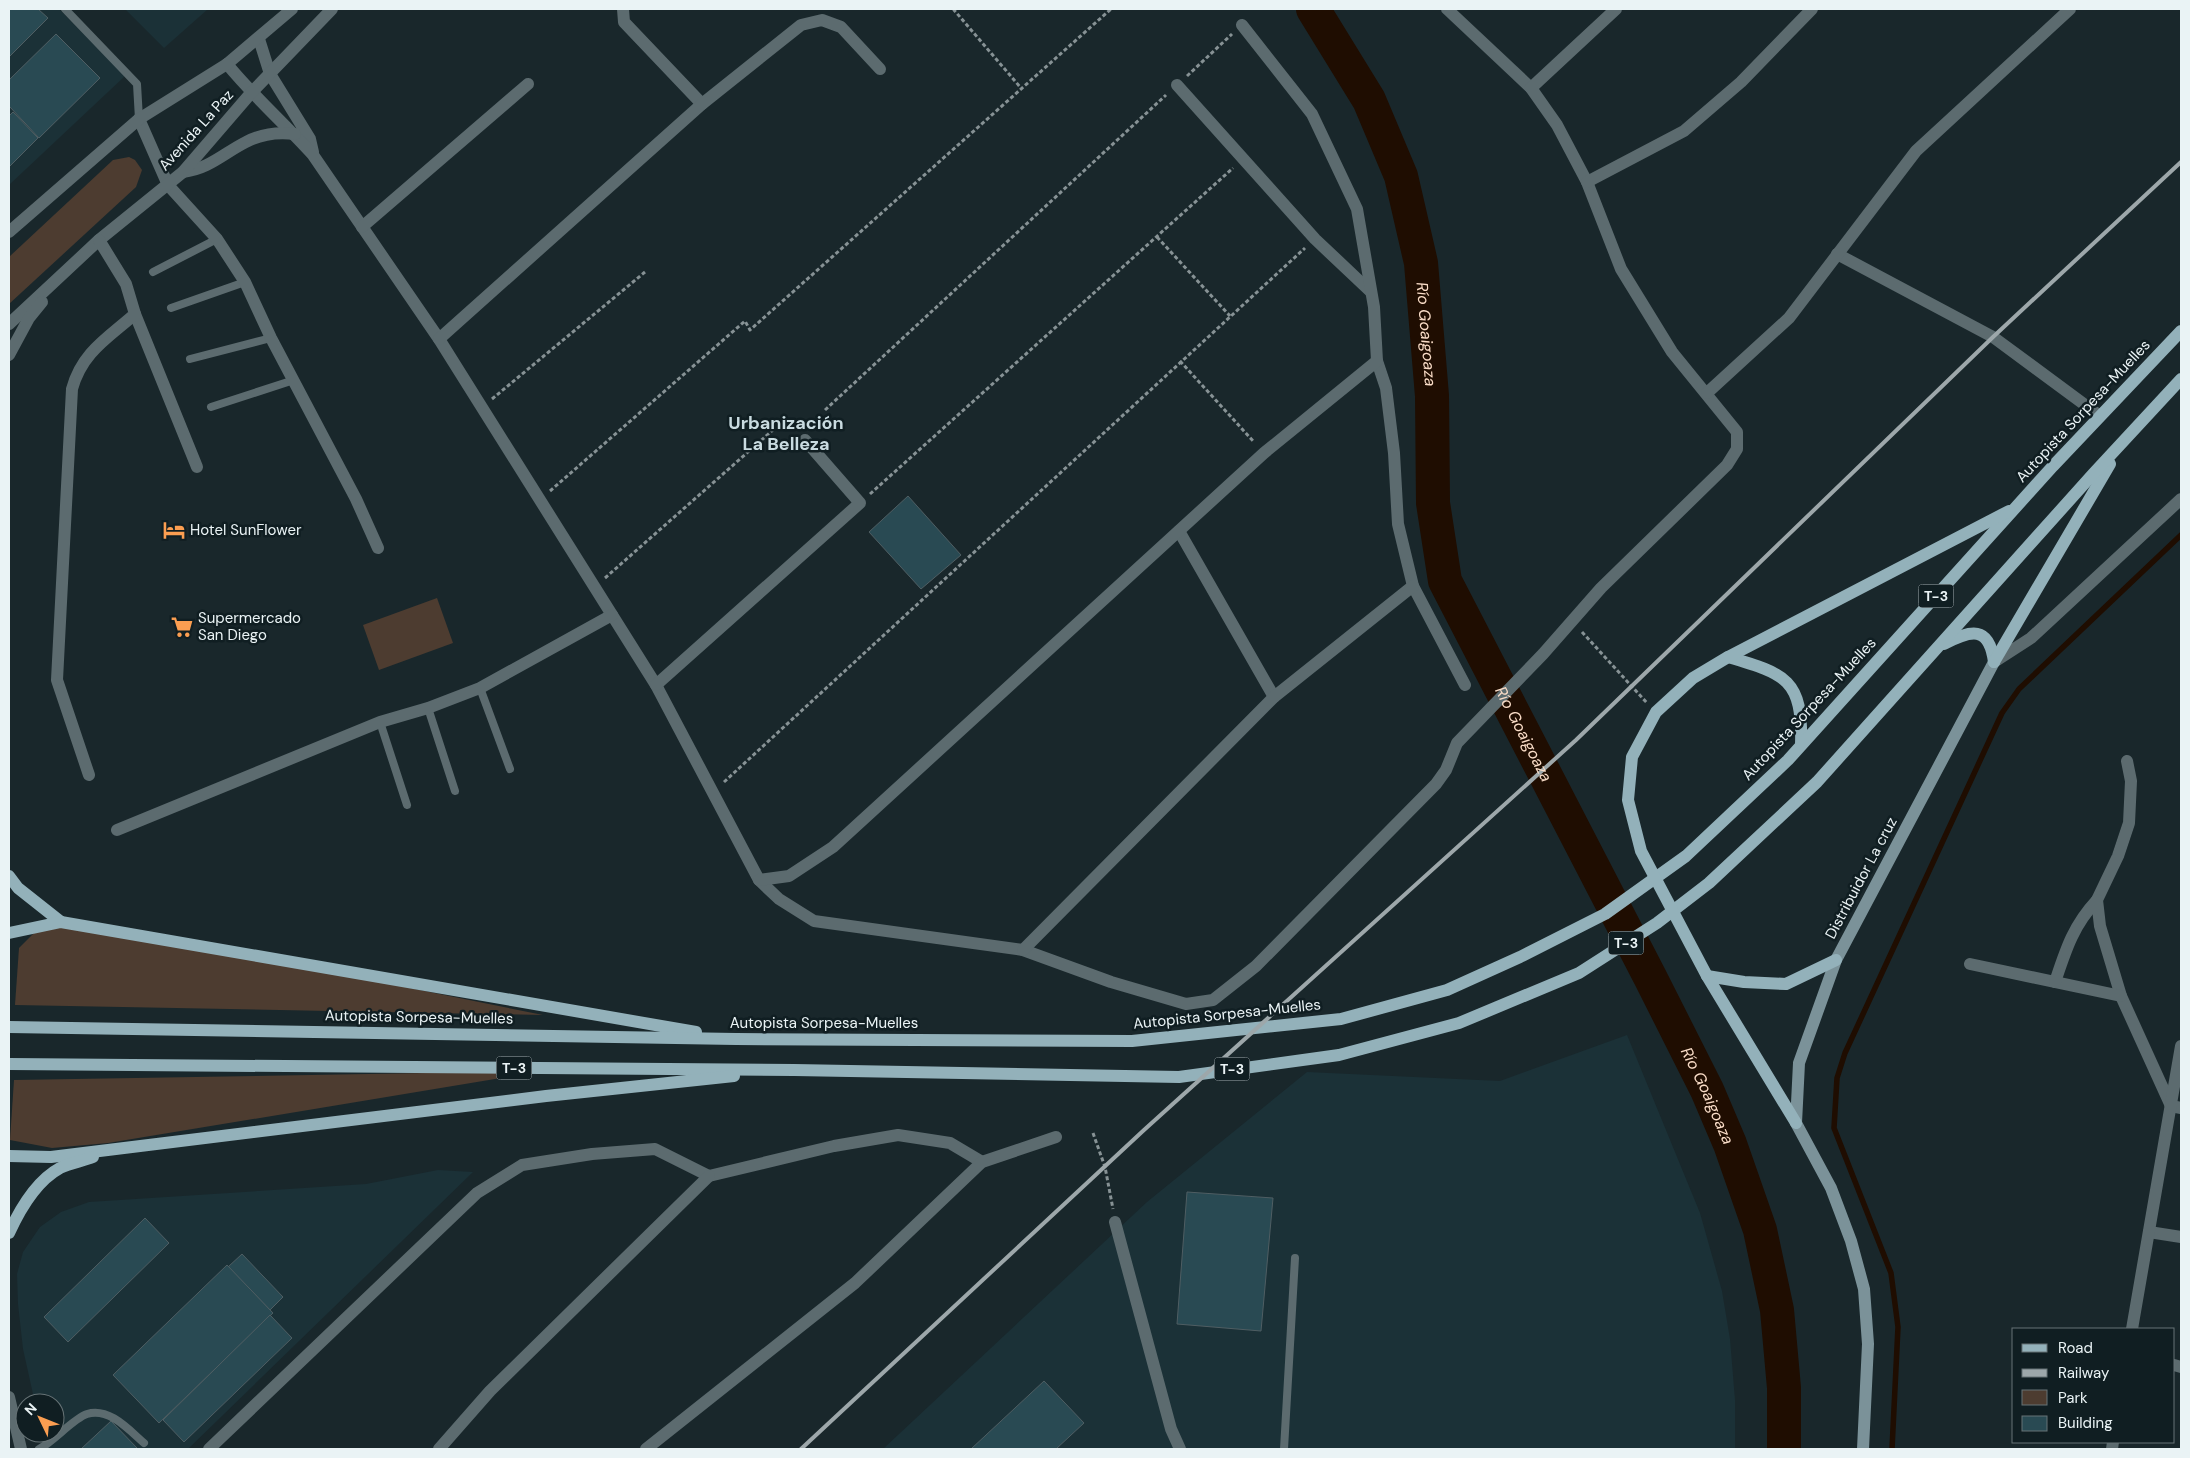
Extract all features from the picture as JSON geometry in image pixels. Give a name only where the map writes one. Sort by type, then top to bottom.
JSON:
[{"type":"main road","name":"Autopista Sorpesa-Muelles","points":[[9,1027],[736,1039],[1132,1041],[1175,1038],[1341,1019],[1447,990],[1520,957],[1605,914],[1686,856],[1788,760],[2017,506],[2181,331]]},
{"type":"main road","name":"T-3","points":[[9,1064],[794,1070],[1179,1077],[1339,1055],[1459,1023],[1579,973],[1657,923],[1709,883],[1817,782],[2181,379]]},
{"type":"main road","points":[[1994,662],[2080,512],[2127,437]]},
{"type":"main road","points":[[1863,1449],[1868,1344],[1864,1289],[1851,1241],[1831,1188],[1796,1123],[1707,976],[1641,851],[1628,800],[1632,757],[1656,712],[1693,678],[1728,657],[2017,506]]},
{"type":"main road","points":[[1937,648],[1965,633],[1981,634],[1989,641],[1994,662]]},
{"type":"main road","points":[[1728,657],[1768,669],[1789,682],[1798,699],[1802,722],[1801,745]]},
{"type":"main road","name":"Distribuidor La cruz","points":[[1796,1123],[1799,1063],[1836,960],[1994,662]]},
{"type":"main road","points":[[9,876],[18,888],[61,922]]},
{"type":"main road","points":[[9,933],[61,922],[736,1039]]},
{"type":"main road","points":[[1707,976],[1744,982],[1786,984],[1836,960]]},
{"type":"main road","points":[[9,1156],[51,1157],[536,1097],[794,1070]]},
{"type":"main road","points":[[9,1233],[18,1212],[38,1187],[59,1168],[117,1149]]},
{"type":"street","name":"Avenida La Paz","points":[[9,232],[140,119],[227,64],[259,39],[292,9]]},
{"type":"street","name":"Avenida La Paz","points":[[9,324],[99,240],[183,172],[251,93],[315,24],[332,9]]},
{"type":"street","points":[[623,9],[624,22],[702,104]]},
{"type":"street","points":[[227,64],[251,93],[295,134],[313,155],[439,339],[656,685],[759,880],[779,899],[814,921],[1023,950],[1111,982],[1186,1004],[1213,1000],[1256,966],[1436,784],[1446,770],[1457,743],[1543,654],[1601,588],[1726,465],[1737,449],[1737,432],[1672,352],[1621,269],[1587,182],[1557,125],[1531,88],[1447,9]]},
{"type":"street","points":[[1531,88],[1616,9]]},
{"type":"street","points":[[1587,182],[1684,131],[1741,82],[1812,9]]},
{"type":"street","points":[[1707,393],[1788,318],[1916,151],[2070,9]]},
{"type":"street","points":[[439,339],[702,104],[801,25],[822,20],[841,27],[880,69]]},
{"type":"street","points":[[1242,25],[1312,114],[1357,209],[1374,307],[1377,361],[1386,388],[1394,453],[1398,524],[1413,586],[1465,685]]},
{"type":"street","points":[[259,39],[270,74],[310,139],[313,155]]},
{"type":"street","points":[[362,227],[528,84]]},
{"type":"street","points":[[1177,85],[1315,238],[1370,291]]},
{"type":"street","points":[[140,119],[168,185],[217,239],[245,282],[271,338],[356,499],[378,548]]},
{"type":"street","points":[[183,172],[208,166],[247,141],[279,132],[295,134]]},
{"type":"street","points":[[99,240],[126,284],[135,314],[197,467]]},
{"type":"street","points":[[1837,254],[1993,338],[2100,416]]},
{"type":"street","points":[[9,354],[29,318],[76,261]]},
{"type":"street","points":[[89,775],[57,680],[72,389],[77,370],[90,352],[135,314]]},
{"type":"street","points":[[759,880],[789,876],[833,847],[1264,452],[1377,361]]},
{"type":"street","points":[[656,685],[860,503],[805,440]]},
{"type":"street","points":[[1994,662],[2031,638],[2181,499]]},
{"type":"street","points":[[1178,531],[1274,697]]},
{"type":"street","points":[[1023,950],[1274,697],[1413,586]]},
{"type":"street","points":[[117,830],[380,722],[428,708],[480,688],[612,615]]},
{"type":"street","points":[[2055,982],[2069,940],[2082,917],[2097,900],[2118,856],[2129,823],[2131,781],[2127,761]]},
{"type":"street","points":[[2097,900],[2100,926],[2121,996],[2176,1107]]},
{"type":"street","points":[[1970,964],[2121,996]]},
{"type":"street","points":[[2132,1328],[2149,1232],[2176,1107],[2181,1046]]},
{"type":"street","points":[[438,1449],[490,1391],[709,1176],[834,1146],[898,1135],[950,1143],[982,1162]]},
{"type":"street","points":[[646,1449],[855,1283],[982,1162],[1056,1137]]},
{"type":"street","points":[[209,1449],[477,1193],[522,1165],[592,1154],[655,1149],[709,1176]]},
{"type":"street","points":[[1115,1222],[1171,1429],[1180,1449]]},
{"type":"street","points":[[2149,1232],[2181,1237]]},
{"type":"street","points":[[9,1397],[21,1449]]},
{"type":"lane","points":[[65,9],[137,84],[140,119]]},
{"type":"lane","points":[[153,272],[217,239]]},
{"type":"lane","points":[[171,308],[245,282]]},
{"type":"lane","points":[[190,359],[271,338]]},
{"type":"lane","points":[[211,406],[294,380]]},
{"type":"lane","points":[[480,688],[510,769]]},
{"type":"lane","points":[[428,708],[455,791]]},
{"type":"lane","points":[[380,722],[407,805]]},
{"type":"lane","points":[[1284,1449],[1295,1258]]},
{"type":"lane","points":[[39,1449],[87,1414],[104,1414],[120,1422],[144,1444]]},
{"type":"path","points":[[955,9],[1021,88]]},
{"type":"path","points":[[540,499],[569,477],[745,322],[750,330],[1111,9]]},
{"type":"path","points":[[824,410],[1242,25]]},
{"type":"path","points":[[860,503],[1243,159]]},
{"type":"path","points":[[1158,237],[1230,316]]},
{"type":"path","points":[[713,792],[1315,238]]},
{"type":"path","points":[[482,407],[644,272]]},
{"type":"path","points":[[1180,361],[1264,452]]},
{"type":"path","points":[[594,586],[782,422]]},
{"type":"path","points":[[1572,621],[1656,712]]},
{"type":"path","points":[[1093,1132],[1105,1167],[1115,1222]]},
{"type":"shaded area","points":[[9,9],[59,9],[125,76],[9,185]]},
{"type":"shaded area","points":[[125,9],[208,9],[164,48]]},
{"type":"shaded area","points":[[1627,1035],[1700,1213],[1722,1291],[1730,1339],[1735,1400],[1735,1449],[883,1449],[1147,1202],[1307,1072],[1500,1081]]},
{"type":"shaded area","points":[[438,1170],[473,1172],[188,1449],[46,1449],[44,1443],[65,1443],[65,1393],[33,1393],[23,1349],[17,1274],[23,1252],[40,1227],[61,1212],[89,1202],[366,1184]]},
{"type":"green space","points":[[129,157],[135,160],[142,170],[136,187],[9,304],[9,257],[113,160]]},
{"type":"green space","points":[[437,598],[453,643],[379,670],[363,625]]},
{"type":"green space","points":[[55,927],[119,929],[543,1015],[15,1005],[19,948],[35,932]]},
{"type":"green space","points":[[544,1071],[108,1143],[52,1148],[10,1140],[14,1080]]},
{"type":"building","points":[[9,9],[38,9],[48,18],[9,57]]},
{"type":"building","points":[[56,34],[100,78],[39,138],[9,106],[9,80]]},
{"type":"building","points":[[13,112],[38,138],[9,167],[9,116]]},
{"type":"building","points":[[908,496],[961,555],[921,589],[869,532]]},
{"type":"building","points":[[1187,1192],[1273,1198],[1261,1331],[1177,1324]]},
{"type":"building","points":[[145,1218],[169,1243],[68,1342],[44,1317]]},
{"type":"building","points":[[242,1254],[283,1297],[270,1310],[228,1267]]},
{"type":"building","points":[[227,1265],[273,1313],[159,1423],[113,1375]]},
{"type":"building","points":[[270,1315],[292,1338],[184,1442],[163,1420]]},
{"type":"building","points":[[1044,1381],[1084,1423],[1056,1449],[971,1449]]},
{"type":"building","points":[[111,1421],[138,1449],[81,1449]]},
{"type":"waterway","name":"Río Goaigoaza","points":[[1313,9],[1369,100],[1401,176],[1421,263],[1432,396],[1433,503],[1445,581],[1650,977],[1707,1090],[1730,1144],[1760,1230],[1777,1310],[1784,1388],[1784,1449]]},
{"type":"waterway","points":[[1892,1449],[1898,1327],[1891,1273],[1834,1128],[1837,1078],[1845,1053],[2002,713],[2019,689],[2181,535]]},
{"type":"railway","points":[[801,1449],[1144,1130],[1576,740],[1993,337],[2181,162]]},
{"type":"place","name":"Hotel SunFlower","points":[[174,530]]},
{"type":"place","name":"Supermercado San Diego","points":[[182,627]]},
{"type":"district","name":"Urbanización La Belleza","points":[[786,433]]}]
